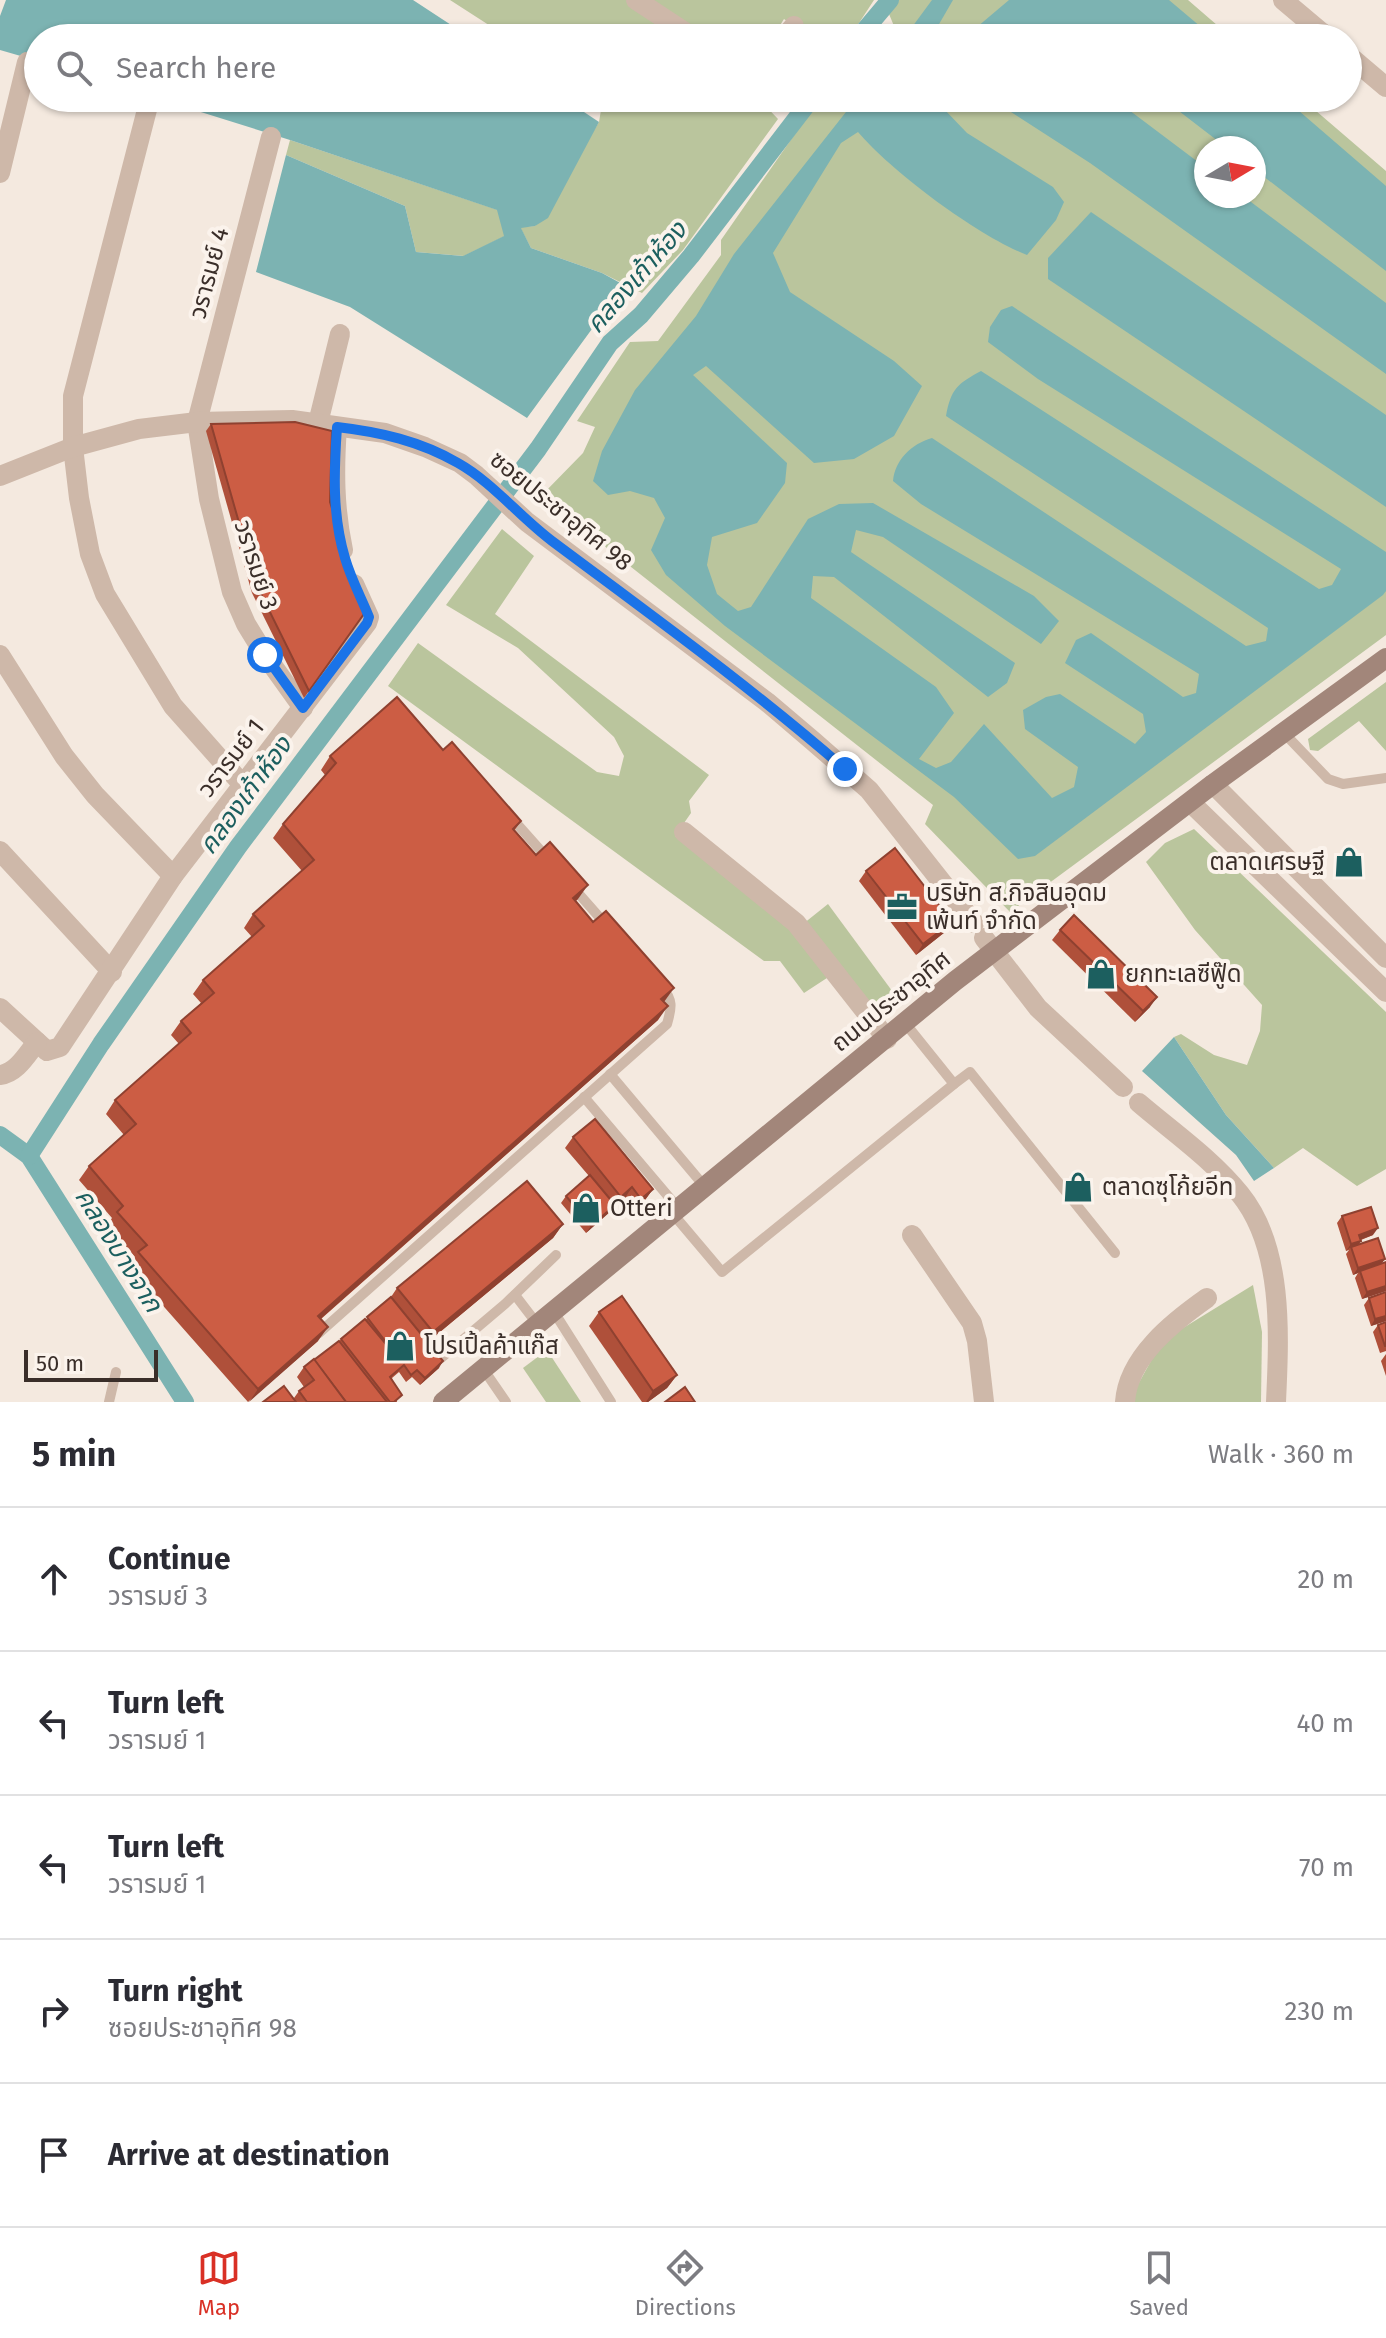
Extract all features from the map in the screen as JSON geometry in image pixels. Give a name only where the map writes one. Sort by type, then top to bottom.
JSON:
[{"type":"main road","name":"ถนนประชาอุทิศ","points":[[443,1402],[887,1039],[984,937],[1191,803],[1386,658]]},
{"type":"street","points":[[636,0],[673,24]]},
{"type":"street","points":[[1283,0],[1311,24]]},
{"type":"street","points":[[1362,67],[1386,87]]},
{"type":"street","points":[[0,173],[24,74]]},
{"type":"street","points":[[146,112],[73,396],[73,447],[79,498],[90,554],[105,594],[173,706],[243,785]]},
{"type":"street","name":"วรารมย์ 4","points":[[197,422],[271,137]]},
{"type":"street","points":[[328,425],[340,334]]},
{"type":"street","name":"ซอยประชาอุทิศ 98","points":[[0,476],[73,447],[139,429],[197,422],[279,419],[385,433],[460,463],[527,522],[767,702],[869,790],[1038,1008],[1123,1087]]},
{"type":"street","name":"วรารมย์ 3","points":[[197,422],[209,499],[232,592],[246,624],[303,708]]},
{"type":"street","name":"วรารมย์ 1","points":[[0,1075],[8,1074],[43,1047],[60,1047],[173,876],[367,623],[369,617],[351,576],[338,526],[328,425]]},
{"type":"street","points":[[0,655],[64,756],[95,795],[173,876]]},
{"type":"street","points":[[1213,784],[1386,958]]},
{"type":"street","points":[[1191,803],[1386,992]]},
{"type":"street","points":[[684,832],[796,923],[887,1039]]},
{"type":"street","points":[[0,851],[112,972]]},
{"type":"street","points":[[0,1008],[43,1047]]},
{"type":"street","points":[[1139,1103],[1220,1172],[1241,1195],[1258,1223],[1275,1290],[1278,1353],[1276,1402]]},
{"type":"street","points":[[912,1235],[972,1323],[984,1402]]},
{"type":"street","points":[[1125,1402],[1126,1388],[1140,1359],[1163,1333],[1207,1298]]},
{"type":"lane","points":[[1284,733],[1328,779],[1343,784],[1386,778]]},
{"type":"lane","points":[[500,805],[553,865]]},
{"type":"lane","points":[[564,877],[617,937]]},
{"type":"lane","points":[[319,1333],[667,1024],[672,1007],[670,997],[649,973]]},
{"type":"lane","points":[[905,1023],[954,1084]]},
{"type":"lane","points":[[584,1097],[722,1272],[970,1072],[1115,1253]]},
{"type":"lane","points":[[610,1074],[705,1187]]},
{"type":"lane","points":[[440,1359],[515,1295],[556,1255]]},
{"type":"lane","points":[[515,1295],[546,1319],[611,1402]]},
{"type":"lane","points":[[484,1370],[506,1402]]},
{"type":"lane","points":[[109,1402],[116,1372]]},
{"type":"green space","points":[[450,0],[874,0],[858,24],[791,24],[784,19],[781,24],[487,24]]},
{"type":"green space","points":[[898,0],[1188,0],[1216,24],[893,24],[889,14]]},
{"type":"green space","points":[[601,112],[771,112],[778,119],[683,250],[642,293],[602,273],[531,248],[520,227],[535,226],[599,122]]},
{"type":"green space","points":[[810,112],[1317,112],[1386,171],[1386,635],[1010,912],[925,824],[933,805],[541,496],[583,453],[595,427],[577,421],[630,342],[658,341],[721,255],[721,240]]},
{"type":"green space","points":[[290,140],[498,210],[505,236],[464,256],[416,252],[405,206],[286,155]]},
{"type":"green space","points":[[502,529],[534,556],[495,614],[709,775],[689,801],[691,813],[675,836],[789,925],[830,976],[804,993],[780,961],[764,961],[388,686],[418,643],[597,772],[619,776],[624,756],[614,737],[518,648],[446,605]]},
{"type":"green space","points":[[1386,682],[1386,751],[1359,721],[1318,751],[1310,750],[1308,739]]},
{"type":"green space","points":[[1194,829],[1386,1012],[1386,1169],[1357,1186],[1303,1148],[1274,1168],[1226,1115],[1174,1037],[1181,1034],[1214,1055],[1247,1065],[1260,1031],[1262,1005],[1195,930],[1146,862],[1165,843]]},
{"type":"green space","points":[[828,904],[898,999],[876,1015],[803,924]]},
{"type":"green space","points":[[1253,1285],[1262,1332],[1261,1402],[1133,1402],[1136,1388],[1162,1341]]},
{"type":"green space","points":[[547,1350],[581,1402],[546,1402],[523,1368]]},
{"type":"water","points":[[6,0],[413,0],[450,24],[24,24],[24,57],[0,50],[0,16]]},
{"type":"water","points":[[932,0],[953,0],[939,24],[914,24]]},
{"type":"water","points":[[1009,0],[1169,0],[1197,24],[981,24]]},
{"type":"water","points":[[201,112],[584,112],[599,122],[548,218],[535,226],[521,228],[531,248],[602,273],[624,285],[527,418],[350,307],[256,272],[286,155],[405,206],[416,252],[463,256],[504,236],[497,210]]},
{"type":"water","points":[[846,112],[947,112],[967,133],[1053,187],[1064,202],[1056,220],[1027,255],[985,233],[937,201],[892,165],[858,132],[841,143],[773,253],[790,292],[894,361],[922,386],[894,436],[854,459],[814,463],[706,366],[693,375],[787,463],[785,483],[757,523],[712,537],[707,565],[717,594],[738,611],[751,607],[808,519],[839,504],[873,503],[1034,596],[1059,621],[1041,644],[883,537],[856,530],[851,552],[1015,663],[1007,683],[988,697],[834,577],[813,576],[811,598],[936,687],[954,713],[919,759],[936,768],[951,762],[984,724],[1052,798],[1074,787],[1078,767],[1025,729],[1023,710],[1046,697],[1060,694],[1135,744],[1146,732],[1143,714],[1065,663],[1076,640],[1091,633],[1183,697],[1196,693],[1199,674],[921,504],[893,481],[901,460],[924,441],[932,438],[1246,646],[1266,641],[1268,628],[946,416],[956,388],[981,371],[1319,589],[1332,585],[1341,569],[1038,379],[988,342],[990,327],[1001,310],[1012,306],[1386,552],[1386,591],[1035,856],[1018,859],[954,797],[725,626],[666,575],[651,550],[665,518],[654,498],[630,491],[608,495],[593,481],[602,451],[635,390],[696,316],[734,254]]},
{"type":"water","points":[[1011,112],[1132,112],[1194,159],[1194,208],[1259,208],[1386,303],[1386,374],[1090,163]]},
{"type":"water","points":[[1180,112],[1300,112],[1386,186],[1386,271],[1266,178],[1266,136],[1211,136]]},
{"type":"water","points":[[1091,212],[1386,415],[1386,507],[1048,279],[1048,258]]},
{"type":"water","points":[[1174,1037],[1226,1115],[1274,1168],[1254,1181],[1236,1155],[1142,1071]]},
{"type":"building","points":[[295,422],[332,431],[330,502],[366,611],[309,691],[257,586],[211,424]]},
{"type":"building","points":[[397,697],[443,750],[452,742],[521,821],[513,829],[536,855],[550,842],[588,885],[573,898],[593,922],[606,911],[674,988],[661,999],[668,1006],[318,1316],[328,1327],[258,1389],[138,1252],[147,1245],[117,1212],[123,1206],[89,1166],[136,1124],[115,1100],[191,1033],[181,1021],[214,993],[203,980],[264,926],[253,914],[314,860],[283,824],[336,763],[330,756]]},
{"type":"building","name":"บริษัท ส.กิจสินอุดม เพ้นท์ จำกัด","points":[[895,848],[952,922],[923,944],[866,871]]},
{"type":"building","points":[[1074,915],[1157,997],[1143,1011],[1060,930]]},
{"type":"building","points":[[595,1119],[653,1189],[641,1199],[632,1187],[621,1197],[573,1137]]},
{"type":"building","name":"Otteri","points":[[590,1175],[615,1205],[591,1226],[566,1196]]},
{"type":"building","points":[[527,1181],[563,1224],[433,1332],[397,1288]]},
{"type":"building","points":[[1371,1207],[1378,1228],[1359,1235],[1361,1241],[1351,1244],[1342,1216]]},
{"type":"building","points":[[1378,1238],[1385,1259],[1358,1268],[1351,1247]]},
{"type":"building","points":[[1386,1262],[1386,1286],[1367,1292],[1360,1271]]},
{"type":"building","points":[[1386,1292],[1386,1316],[1375,1319],[1369,1298]]},
{"type":"building","points":[[622,1296],[677,1375],[653,1391],[599,1312]]},
{"type":"building","points":[[391,1297],[443,1361],[425,1378],[417,1370],[411,1375],[404,1365],[390,1377],[402,1395],[394,1402],[390,1402],[341,1339],[365,1319],[401,1362],[367,1317]]},
{"type":"building","points":[[1386,1322],[1386,1346],[1385,1346],[1378,1325]]},
{"type":"building","points":[[339,1341],[387,1402],[346,1402],[314,1360]]},
{"type":"building","points":[[314,1359],[346,1402],[307,1402],[299,1391],[314,1380],[304,1367]]},
{"type":"building","points":[[284,1386],[296,1402],[263,1402]]},
{"type":"building","points":[[685,1387],[695,1402],[665,1402]]},
{"type":"waterway","name":"คลองเก้าห้อง","points":[[870,24],[890,0]]},
{"type":"waterway","name":"คลองเก้าห้อง","points":[[29,1156],[101,1044],[238,847],[538,449],[610,343],[641,315],[691,256],[801,112]]},
{"type":"waterway","name":"คลองบางจาก","points":[[0,1135],[29,1156],[185,1402]]},
{"type":"place","name":"ตลาดเศรษฐี","points":[[1349,862]]},
{"type":"place","name":"บริษัท ส.กิจสินอุดม เพ้นท์ จำกัด","points":[[902,907]]},
{"type":"place","name":"ยกทะเลซีฟู๊ด","points":[[1101,974]]},
{"type":"place","name":"ตลาดซุโก้ยอีท","points":[[1078,1187]]},
{"type":"place","name":"Otteri","points":[[586,1208]]},
{"type":"place","name":"โปรเปิ้ลค้าแก๊ส","points":[[400,1346]]},
{"type":"route","points":[[265,655],[303,708],[367,623],[369,617],[344,556],[338,526],[334,471],[337,427],[385,433],[460,463],[527,522],[767,702],[845,769]]}]
